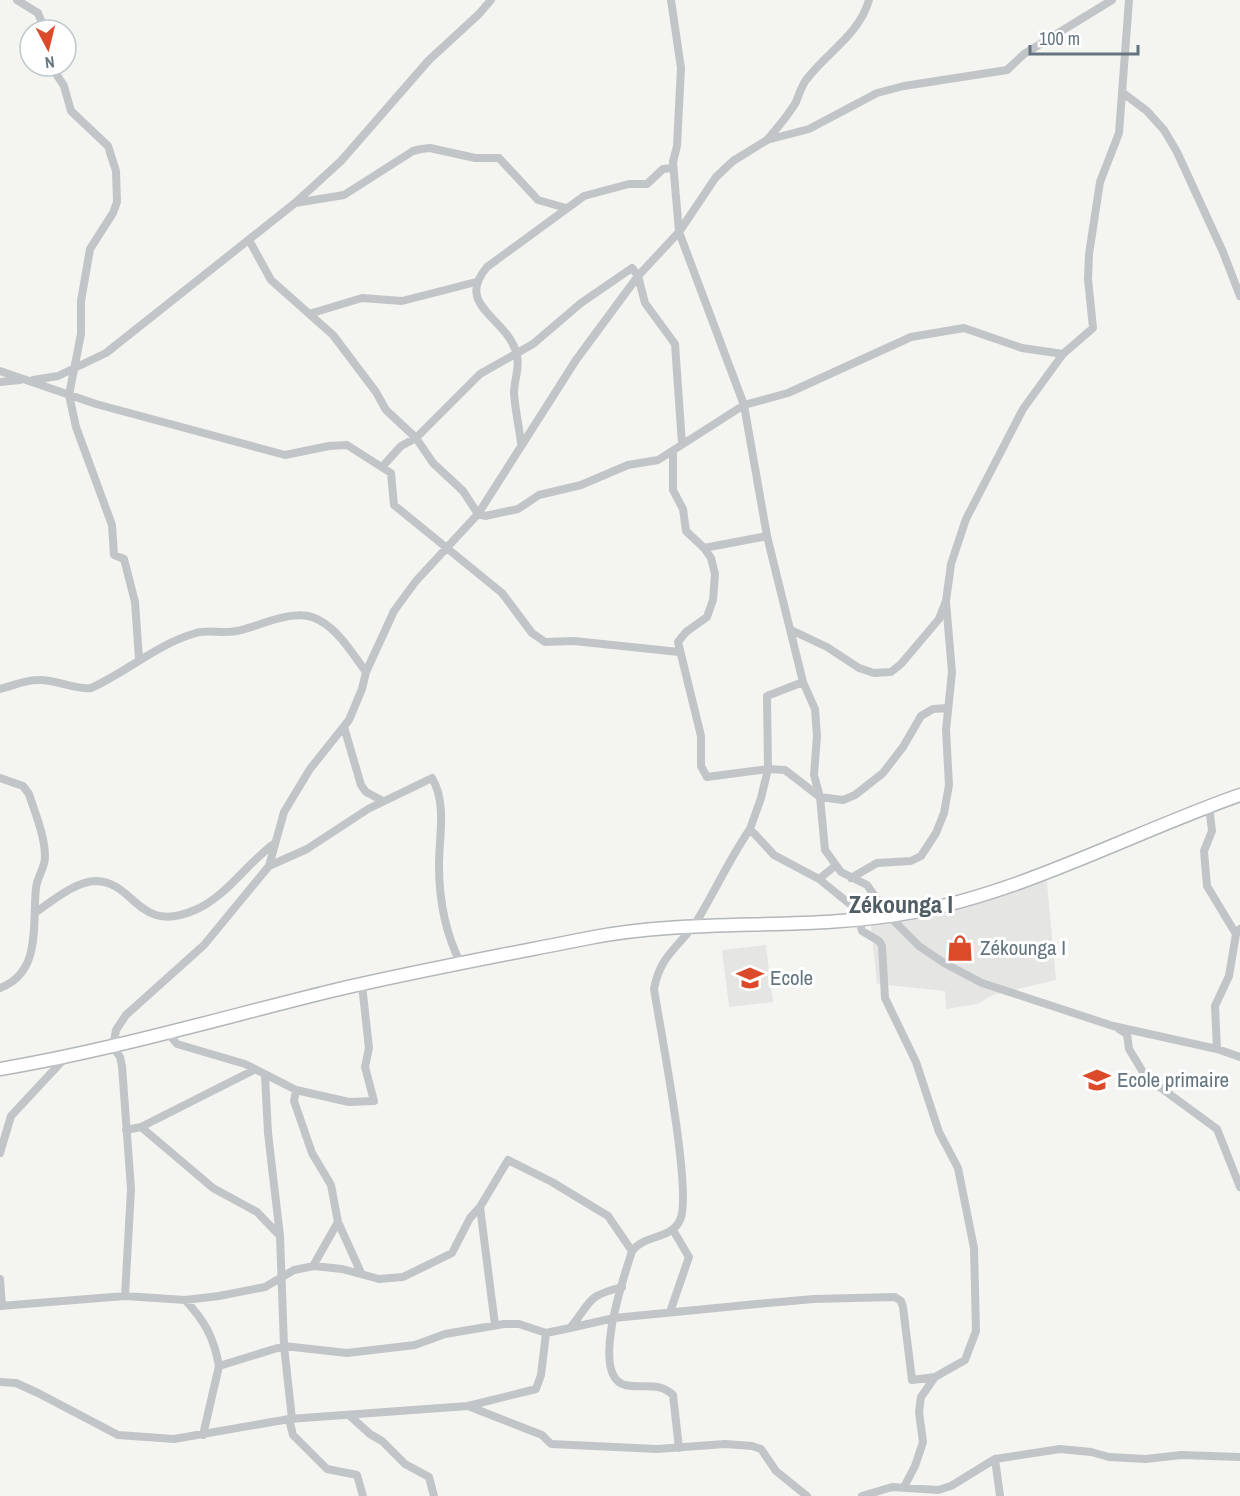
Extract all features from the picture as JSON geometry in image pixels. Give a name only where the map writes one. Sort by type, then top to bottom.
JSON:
[{"type":"street","points":[[17,0],[38,13],[40,18]]},
{"type":"street","points":[[0,382],[58,376],[106,353],[133,334],[295,203],[347,154],[429,60],[491,0]]},
{"type":"street","points":[[671,0],[681,68],[677,146],[673,168],[679,232],[744,405],[767,536],[803,682],[816,715],[814,775],[820,797],[825,850],[835,866],[851,878],[867,885],[889,916],[919,946],[944,963],[982,983],[1113,1026],[1217,1049],[1240,1057]]},
{"type":"street","points":[[767,140],[786,118],[804,83],[830,52],[853,33],[865,14],[869,0]]},
{"type":"street","points":[[112,1047],[116,1030],[126,1015],[204,945],[269,866],[280,821],[291,798],[344,727],[357,703],[366,672],[394,611],[445,548],[466,530],[478,514],[521,443],[576,360],[638,276],[679,232],[716,177],[734,160],[767,140],[809,129],[860,100],[889,89],[1007,70],[1024,54],[1112,0]]},
{"type":"street","points":[[851,878],[877,863],[910,861],[927,851],[944,813],[949,785],[946,747],[952,672],[946,601],[951,564],[966,519],[1023,409],[1064,354],[1093,328],[1088,279],[1089,254],[1100,182],[1119,133],[1124,93],[1129,0]]},
{"type":"street","points":[[59,78],[64,86],[71,111],[108,146],[113,156],[117,180],[117,202],[113,213],[90,249],[81,301],[81,334],[69,395],[76,427],[112,525],[114,555],[124,559],[127,566],[129,586],[135,602],[139,659]]},
{"type":"street","points":[[1124,93],[1147,111],[1164,130],[1178,152],[1240,296]]},
{"type":"street","points":[[295,203],[344,195],[413,151],[430,148],[475,158],[499,158],[538,200],[566,208]]},
{"type":"street","points":[[309,314],[329,310],[362,298],[402,301],[476,282],[487,267],[566,208],[592,194],[629,184],[647,184],[663,169],[673,168]]},
{"type":"street","points":[[249,240],[271,280],[347,352],[386,410],[416,438],[433,463],[463,491],[478,514],[490,517],[518,509],[538,495],[597,480],[628,465],[658,460],[744,405],[788,393],[910,337],[964,328],[1022,348],[1064,354]]},
{"type":"street","points":[[382,466],[401,446],[416,438],[480,374],[517,354],[632,268],[638,276],[645,303],[675,344],[682,444]]},
{"type":"street","points":[[476,282],[478,301],[504,332],[517,354],[515,401],[521,443]]},
{"type":"street","points":[[0,371],[69,395],[285,455],[329,446],[347,445],[391,473],[394,504],[502,593],[532,633],[545,642],[574,641],[679,652]]},
{"type":"street","points":[[672,452],[673,490],[683,509],[686,531],[711,558],[715,574],[713,600],[705,621],[682,636],[678,642],[679,652],[685,663],[700,736],[703,771],[707,777],[768,769],[785,770],[820,797],[843,800],[855,795],[883,773],[903,747],[921,716],[933,709],[948,708]]},
{"type":"street","points":[[704,548],[767,536]]},
{"type":"street","points":[[791,630],[827,647],[859,668],[874,673],[891,672],[927,635],[939,619],[946,601]]},
{"type":"street","points":[[0,689],[37,680],[68,684],[82,689],[91,688],[139,659],[196,633],[222,634],[284,619],[311,617],[338,636],[366,672]]},
{"type":"street","points":[[679,1448],[673,1395],[667,1389],[654,1385],[625,1384],[615,1377],[609,1354],[614,1318],[632,1251],[638,1244],[673,1230],[681,1219],[683,1200],[654,989],[657,973],[667,955],[693,926],[750,829],[768,769],[767,696],[803,682]]},
{"type":"street","points":[[344,727],[361,785],[366,792],[383,801]]},
{"type":"street","points":[[0,778],[23,786],[29,794],[45,858],[36,884],[36,912],[27,968],[18,979],[0,988]]},
{"type":"street","points":[[269,866],[307,849],[383,801],[407,792],[428,778],[434,781],[441,823],[439,865],[442,913],[450,942],[461,964]]},
{"type":"street","points":[[0,1069],[112,1047],[362,985],[591,938],[659,927],[802,925],[889,916],[932,908],[1024,881],[1240,795]]},
{"type":"street","points":[[1209,806],[1212,831],[1204,851],[1207,886],[1238,932],[1229,976],[1215,1006],[1217,1049]]},
{"type":"street","points":[[219,1366],[284,1346],[347,1353],[415,1345],[445,1334],[495,1325],[519,1324],[546,1333],[614,1318],[670,1312],[814,1299],[895,1298],[901,1301],[903,1307],[912,1380],[935,1377],[965,1360],[976,1331],[974,1248],[958,1167],[939,1132],[916,1062],[885,998],[882,946],[879,940],[862,931],[856,909],[819,879],[774,855],[750,829]]},
{"type":"street","points":[[36,912],[78,886],[95,881],[117,888],[147,914],[166,916],[196,910],[217,894],[255,857],[275,843]]},
{"type":"street","points":[[819,879],[835,866]]},
{"type":"street","points":[[168,1033],[177,1044],[245,1064],[296,1090],[349,1102],[374,1101],[365,1067],[369,1048],[362,985]]},
{"type":"street","points":[[1113,1026],[1127,1034],[1129,1049],[1146,1077],[1217,1129],[1240,1187]]},
{"type":"street","points":[[112,1047],[120,1057],[122,1066],[131,1189],[125,1296]]},
{"type":"street","points":[[0,1153],[11,1116],[68,1055]]},
{"type":"street","points":[[126,1130],[141,1127],[254,1070]]},
{"type":"street","points":[[265,1076],[268,1133],[280,1236],[284,1346],[295,1438],[327,1469],[357,1474],[363,1496]]},
{"type":"street","points":[[296,1090],[296,1106],[312,1153],[330,1185],[338,1222],[361,1273]]},
{"type":"street","points":[[141,1127],[213,1188],[257,1212],[280,1236]]},
{"type":"street","points":[[0,1279],[1,1306],[125,1296],[185,1300],[255,1290],[294,1270],[313,1266],[361,1273],[379,1279],[404,1276],[438,1258],[449,1256],[470,1218],[480,1207],[508,1160],[552,1182],[608,1216],[632,1251]]},
{"type":"street","points":[[480,1207],[495,1325]]},
{"type":"street","points":[[313,1266],[338,1222]]},
{"type":"street","points":[[670,1312],[689,1257],[673,1230]]},
{"type":"street","points":[[570,1328],[590,1299],[602,1292],[622,1287]]},
{"type":"street","points":[[185,1300],[209,1329],[215,1343],[219,1366],[203,1435]]},
{"type":"street","points":[[0,1382],[15,1383],[38,1393],[118,1435],[174,1439],[291,1419],[468,1406],[536,1389],[541,1375],[546,1333]]},
{"type":"street","points":[[904,1487],[915,1466],[923,1442],[919,1412],[921,1397],[935,1377]]},
{"type":"street","points":[[468,1406],[542,1435],[551,1444],[679,1448],[725,1444],[756,1447],[765,1454],[776,1471],[787,1482],[807,1496]]},
{"type":"street","points":[[350,1416],[370,1434],[382,1440],[405,1464],[429,1477],[434,1496]]},
{"type":"street","points":[[862,1496],[883,1488],[938,1490],[951,1486],[995,1459],[1060,1449],[1091,1452],[1109,1457],[1146,1459],[1181,1455],[1240,1457]]},
{"type":"street","points":[[995,1459],[1000,1496]]},
{"type":"shaded area","points":[[1046,872],[1056,980],[993,995],[977,1004],[946,1009],[945,991],[877,984],[870,918],[889,916]]},
{"type":"shaded area","points":[[766,945],[773,1002],[729,1007],[722,950]]},
{"type":"place","name":"Zékounga I","points":[[960,948]]},
{"type":"place","name":"Ecole","points":[[750,978]]},
{"type":"place","name":"Ecole primaire","points":[[1097,1080]]},
{"type":"district","name":"Zékounga I","points":[[901,905]]}]
